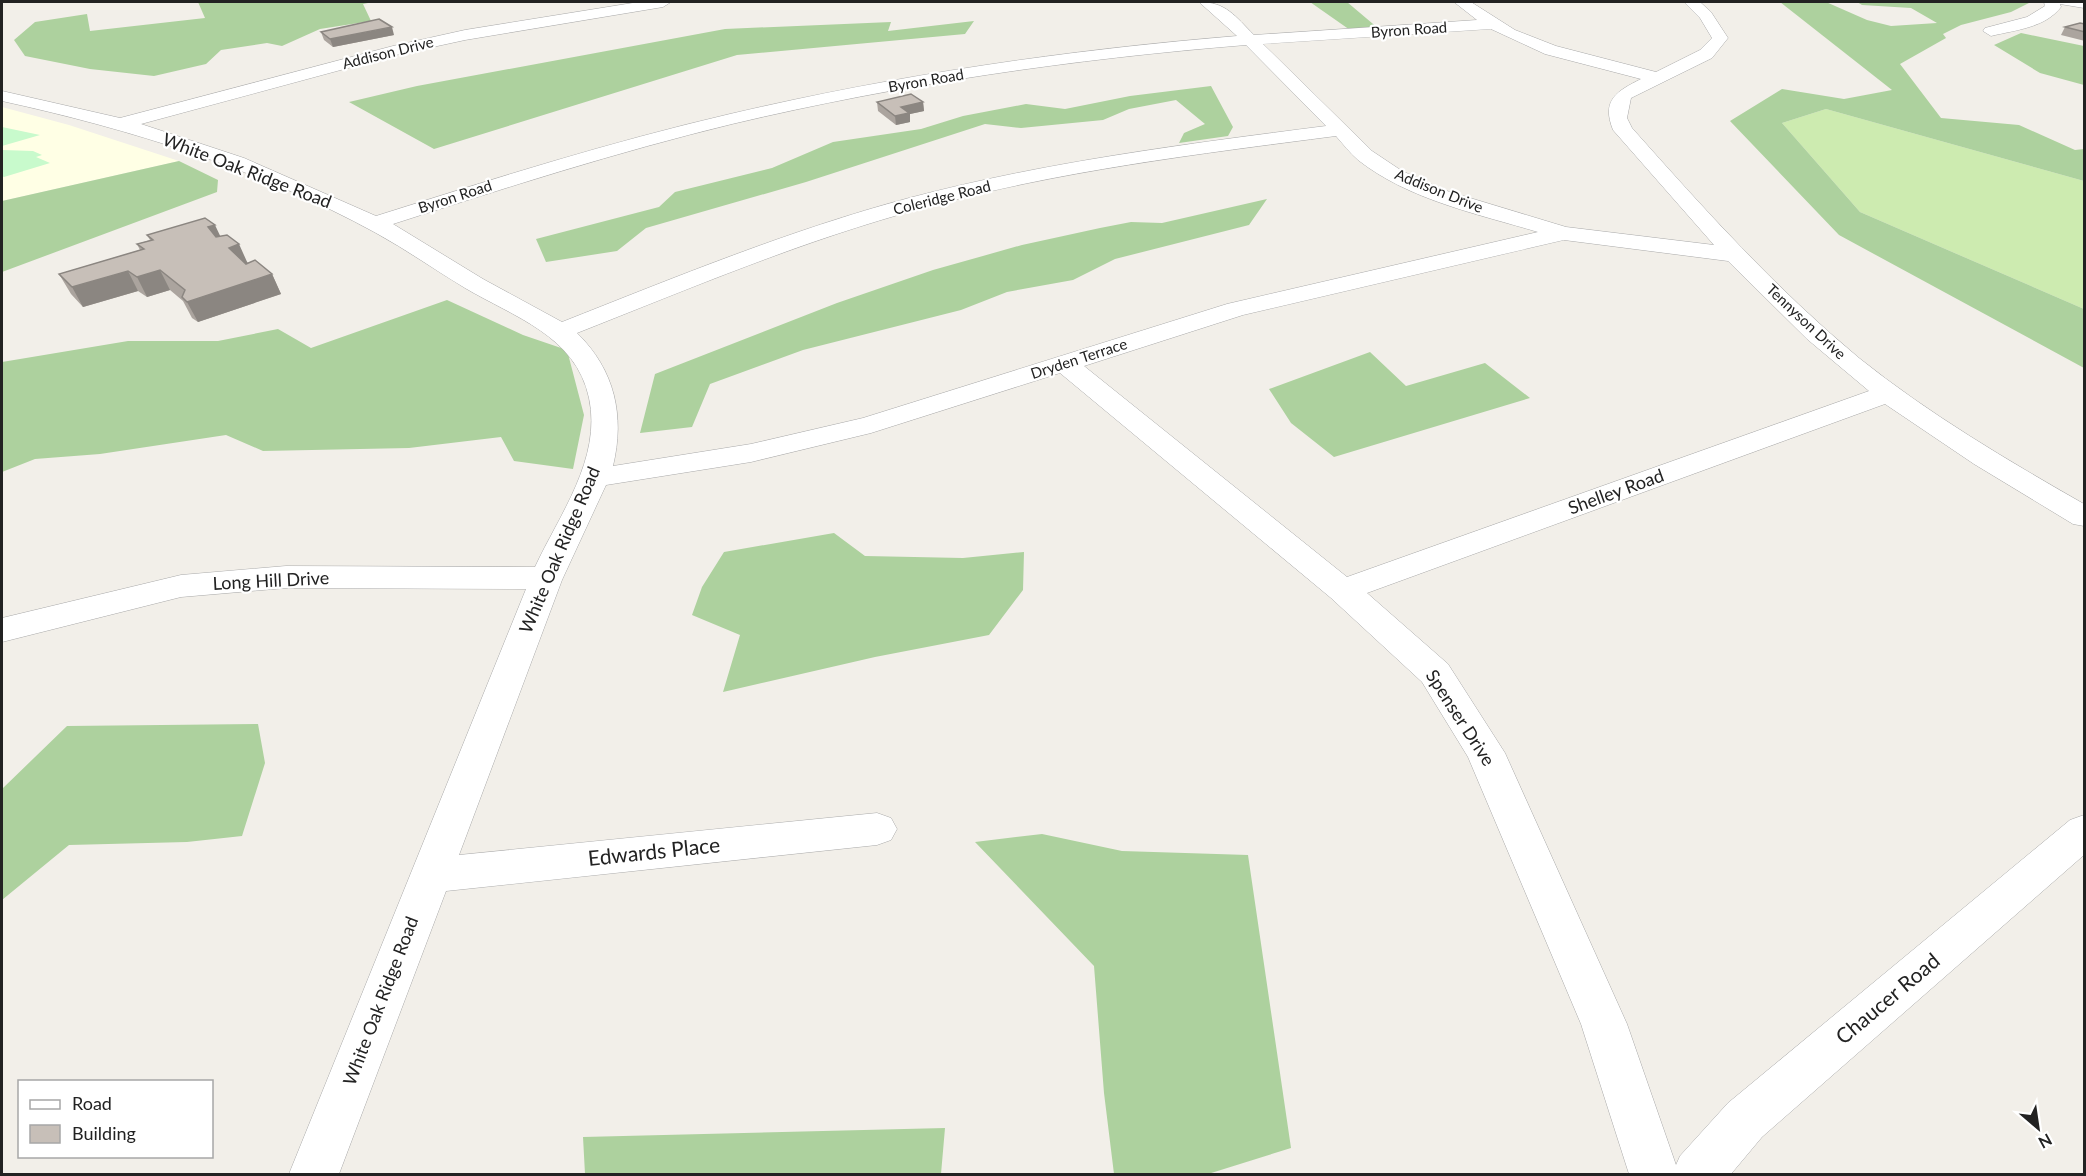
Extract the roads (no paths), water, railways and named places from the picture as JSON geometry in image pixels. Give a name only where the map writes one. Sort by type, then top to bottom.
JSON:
[{"type":"street","name":"Addison Drive","points":[[117,125],[393,51],[465,35],[663,2]]},
{"type":"street","name":"Addison Drive","points":[[1206,2],[1222,12],[1365,156],[1395,175],[1440,195],[1563,233],[1735,255]]},
{"type":"street","points":[[1462,2],[1492,24],[1554,50],[1658,78]]},
{"type":"street","name":"Tennyson Drive","points":[[1692,2],[1707,15],[1720,38],[1706,54],[1623,95],[1618,118],[1623,130],[1714,235],[1798,316],[1889,393],[2028,484],[2085,518]]},
{"type":"street","points":[[1991,31],[2024,23],[2048,13],[2053,7],[2052,2]]},
{"type":"street","points":[[2066,2],[2085,4]]},
{"type":"street","name":"Byron Road","points":[[375,223],[655,138],[855,93],[1028,63],[1100,54],[1250,40],[1492,24]]},
{"type":"street","name":"White Oak Ridge Road","points":[[2,96],[44,104],[221,158],[270,176],[375,223],[475,284],[560,331],[580,348],[593,370],[602,396],[604,420],[594,478],[547,578],[314,1174]]},
{"type":"street","name":"Coleridge Road","points":[[560,331],[857,220],[957,193],[1146,155],[1341,130]]},
{"type":"street","name":"Dryden Terrace","points":[[594,478],[750,453],[812,440],[933,407],[1236,309],[1563,233]]},
{"type":"street","name":"Spenser Drive","points":[[1065,364],[1343,591],[1435,673],[1486,753],[1604,1024],[1654,1174]]},
{"type":"street","name":"Shelley Road","points":[[1343,591],[1889,393]]},
{"type":"street","name":"Long Hill Drive","points":[[2,630],[181,586],[286,577],[547,578]]},
{"type":"street","name":"Edwards Place","points":[[430,875],[877,829]]},
{"type":"street","name":"Chaucer Road","points":[[1698,1174],[1745,1120],[2085,831]]}]
